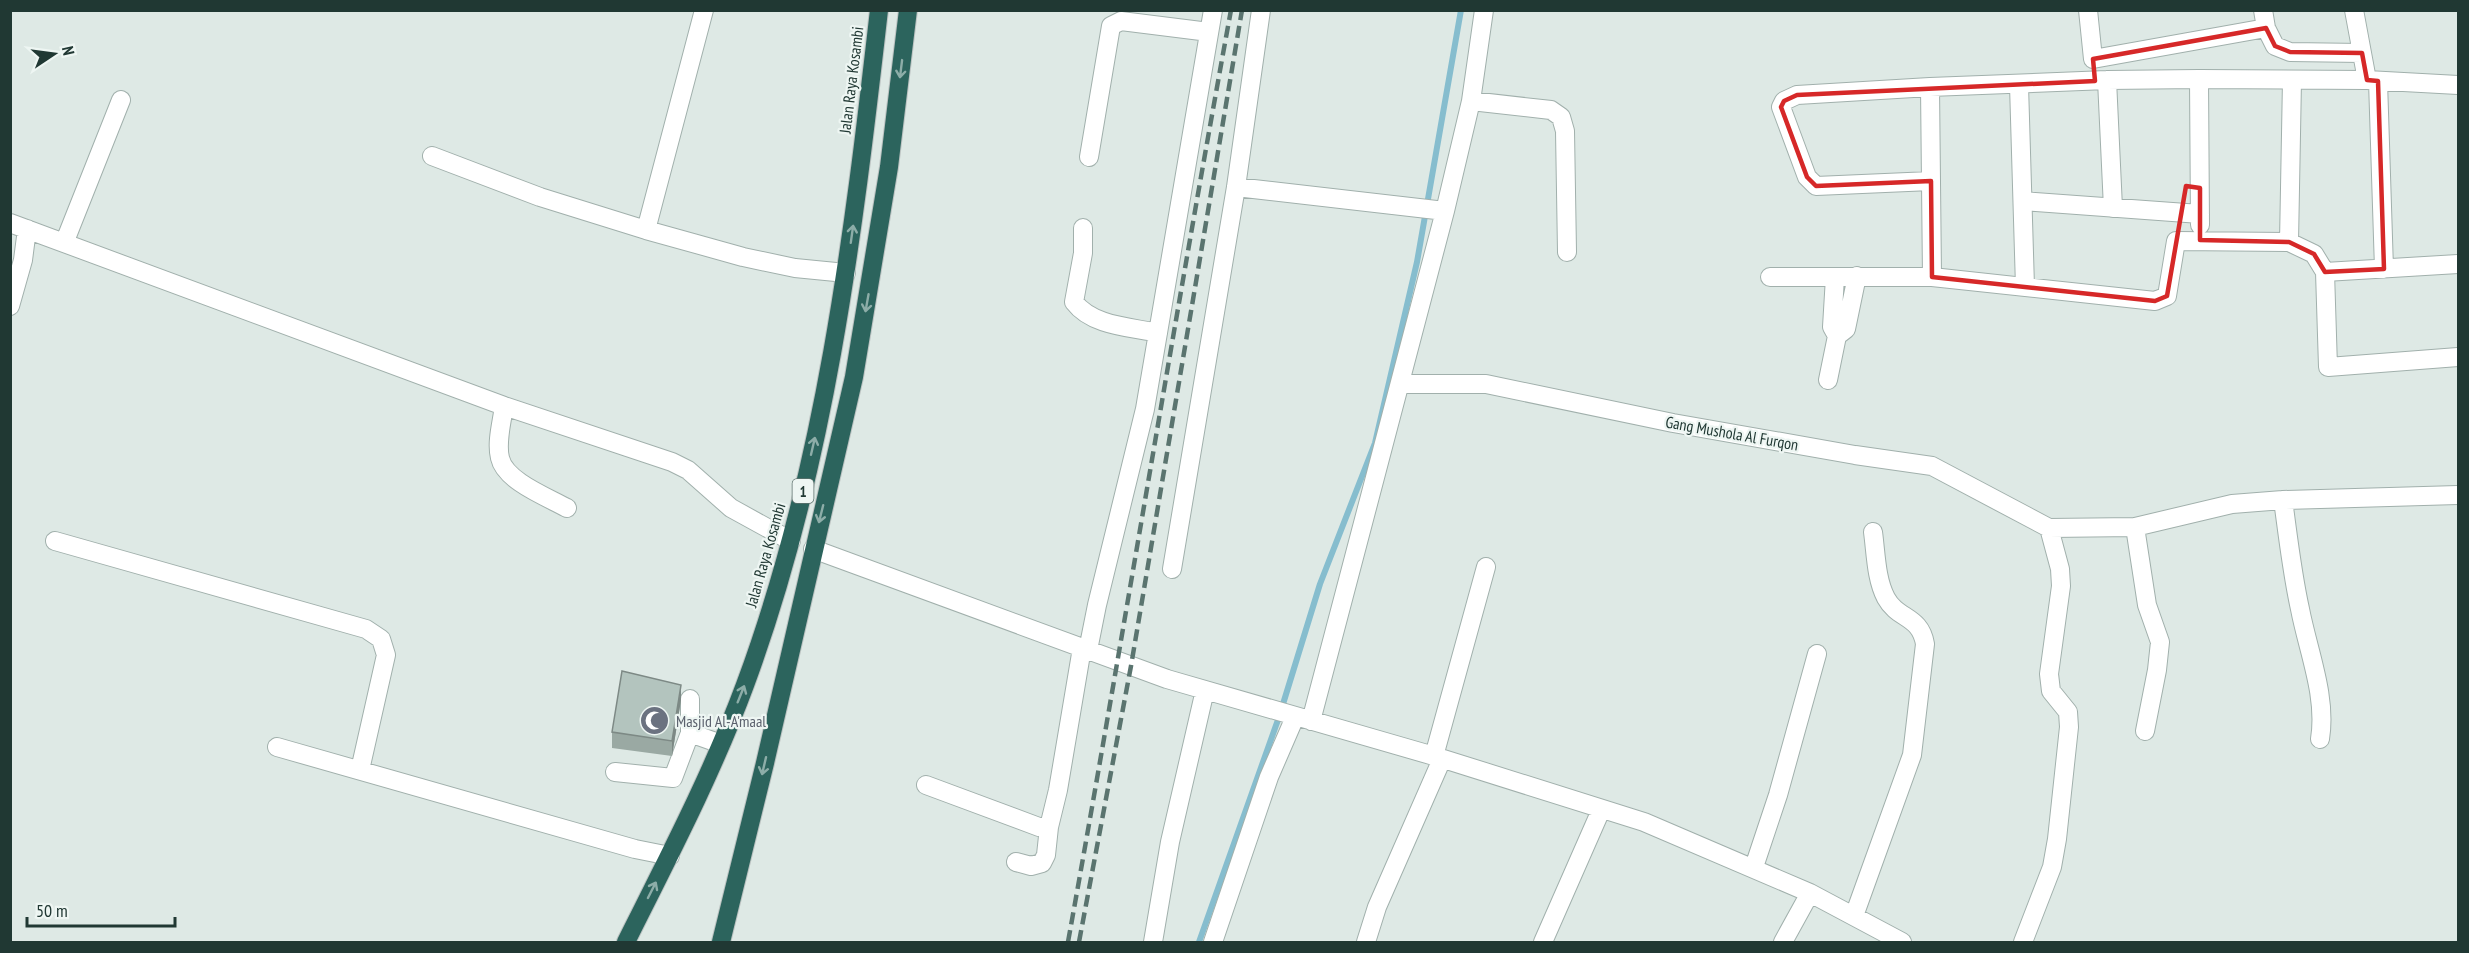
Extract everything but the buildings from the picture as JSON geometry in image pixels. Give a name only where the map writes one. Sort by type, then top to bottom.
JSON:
[{"type":"highway","name":"Jalan Raya Kosambi","points":[[626,942],[670,856],[745,684],[791,541],[821,412],[846,273],[860,180],[879,10]]},
{"type":"highway","name":"1","points":[[721,942],[765,763],[854,377],[889,167],[908,10]]},
{"type":"street","points":[[646,230],[704,10]]},
{"type":"street","points":[[1016,862],[1031,866],[1042,863],[1046,855],[1049,827],[1085,649],[1145,409],[1213,10]]},
{"type":"street","points":[[1172,569],[1236,187],[1262,10]]},
{"type":"street","points":[[1213,942],[1269,777],[1296,717],[1401,384],[1439,210],[1471,101],[1484,10]]},
{"type":"street","points":[[2088,10],[2093,59],[2101,81],[2113,208]]},
{"type":"street","points":[[2354,10],[2362,53],[2372,80],[2384,268]]},
{"type":"street","points":[[2093,59],[2264,19],[2275,46],[2290,52],[2362,53]]},
{"type":"street","points":[[1089,157],[1111,26],[1121,21],[1209,32]]},
{"type":"street","points":[[2199,80],[2200,240]]},
{"type":"street","points":[[2289,242],[2292,80]]},
{"type":"street","points":[[1930,181],[1816,186],[1807,177],[1781,107],[1784,100],[1797,95],[1930,87],[2101,81],[2372,80],[2458,85]]},
{"type":"street","points":[[2019,85],[2025,287]]},
{"type":"street","points":[[1930,87],[1932,277]]},
{"type":"street","points":[[65,241],[121,100]]},
{"type":"street","points":[[1471,101],[1551,110],[1561,117],[1564,131],[1567,252]]},
{"type":"street","points":[[432,156],[540,197],[646,230],[743,257],[795,268],[846,273]]},
{"type":"street","points":[[1236,187],[1439,210]]},
{"type":"street","points":[[2024,201],[2200,214]]},
{"type":"street","points":[[1770,277],[1932,277],[2155,301],[2167,296],[2176,241],[2177,213]]},
{"type":"street","points":[[10,306],[23,260],[19,226],[65,241],[504,406],[672,462],[688,470],[731,508],[791,541]]},
{"type":"street","points":[[1083,228],[1083,253],[1074,302],[1080,311],[1092,318],[1158,333]]},
{"type":"street","points":[[2176,241],[2289,242],[2314,254],[2325,272],[2328,366],[2458,357]]},
{"type":"street","points":[[2325,272],[2458,264]]},
{"type":"street","points":[[1828,380],[1837,336],[1846,329],[1857,276]]},
{"type":"street","points":[[1835,277],[1832,327],[1837,336]]},
{"type":"street","name":"Gang Mushola Al Furqon","points":[[1401,384],[1485,384],[1673,423],[1932,466],[2049,528]]},
{"type":"street","points":[[504,406],[499,444],[500,460],[512,478],[567,508]]},
{"type":"street","points":[[2023,942],[2052,867],[2069,727],[2068,712],[2051,691],[2049,674],[2061,586],[2060,569],[2049,528],[2135,527],[2232,504],[2283,500],[2458,495]]},
{"type":"street","points":[[2283,500],[2300,608],[2314,666],[2323,721],[2320,739]]},
{"type":"street","points":[[2135,527],[2147,605],[2160,642],[2145,730]]},
{"type":"street","points":[[1854,916],[1912,755],[1924,644],[1923,632],[1916,623],[1893,608],[1886,598],[1880,579],[1873,532]]},
{"type":"street","points":[[55,541],[366,629],[381,639],[386,655],[360,770]]},
{"type":"street","points":[[813,549],[1167,680],[1248,701],[1438,757],[1644,822],[1754,867],[1810,893],[1902,942]]},
{"type":"street","points":[[1366,942],[1377,907],[1438,757],[1486,567]]},
{"type":"street","points":[[1754,867],[1778,795],[1817,654]]},
{"type":"street","points":[[1153,942],[1170,842],[1205,690]]},
{"type":"street","points":[[615,772],[673,778],[690,732],[690,699]]},
{"type":"street","points":[[690,732],[720,744]]},
{"type":"street","points":[[277,747],[635,849],[670,856]]},
{"type":"street","points":[[926,784],[1039,827],[1049,827]]},
{"type":"street","points":[[1543,942],[1601,810]]},
{"type":"street","points":[[1783,942],[1810,893]]},
{"type":"highlighted area","points":[[2266,28],[2275,46],[2290,52],[2362,53],[2367,80],[2378,81],[2384,269],[2325,272],[2314,254],[2289,242],[2200,240],[2200,188],[2186,186],[2167,296],[2155,301],[1932,277],[1931,181],[1816,186],[1807,177],[1781,107],[1784,101],[1797,95],[2095,81],[2093,59]]},
{"type":"waterway","points":[[1199,942],[1279,717],[1320,584],[1375,443],[1417,262],[1461,10]]},
{"type":"railway","points":[[1068,942],[1231,10]]},
{"type":"railway","points":[[1079,942],[1131,666],[1242,10]]},
{"type":"place","name":"Masjid Al-A'maal","points":[[655,721]]}]
